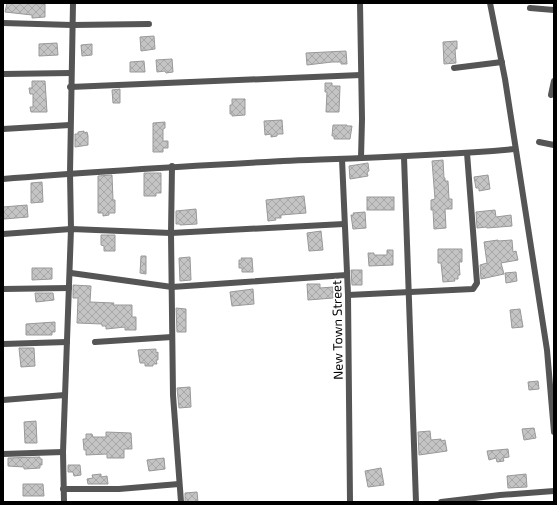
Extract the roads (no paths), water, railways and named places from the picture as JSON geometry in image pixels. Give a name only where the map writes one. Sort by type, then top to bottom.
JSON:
[{"type":"street","points":[[64,502],[63,452],[72,229],[70,174],[70,87],[73,3]]},
{"type":"street","points":[[360,3],[362,119],[361,158]]},
{"type":"street","points":[[490,3],[502,62],[547,350],[554,432]]},
{"type":"street","points":[[530,8],[554,10]]},
{"type":"street","points":[[3,23],[72,25],[149,24]]},
{"type":"street","points":[[454,68],[502,62]]},
{"type":"street","points":[[3,74],[71,73]]},
{"type":"street","points":[[70,87],[361,75]]},
{"type":"street","points":[[551,95],[554,81]]},
{"type":"street","points":[[3,129],[70,125]]},
{"type":"street","points":[[539,142],[554,145]]},
{"type":"street","points":[[3,179],[172,166],[404,157],[515,149]]},
{"type":"street","points":[[348,295],[473,289],[477,283],[467,153]]},
{"type":"street","points":[[404,157],[416,502]]},
{"type":"street","name":"New Town Street","points":[[342,159],[348,295],[350,502]]},
{"type":"street","points":[[172,166],[171,233],[173,395],[181,502]]},
{"type":"street","points":[[3,234],[72,229],[171,233],[344,224]]},
{"type":"street","points":[[71,273],[172,287],[347,275]]},
{"type":"street","points":[[3,289],[70,288]]},
{"type":"street","points":[[95,342],[172,337]]},
{"type":"street","points":[[3,344],[67,342]]},
{"type":"street","points":[[547,350],[554,351]]},
{"type":"street","points":[[3,400],[65,395]]},
{"type":"street","points":[[3,454],[63,452]]},
{"type":"street","points":[[63,489],[120,489],[179,484]]},
{"type":"street","points":[[441,502],[500,495],[554,491]]},
{"type":"street","points":[[500,495],[500,502]]}]
